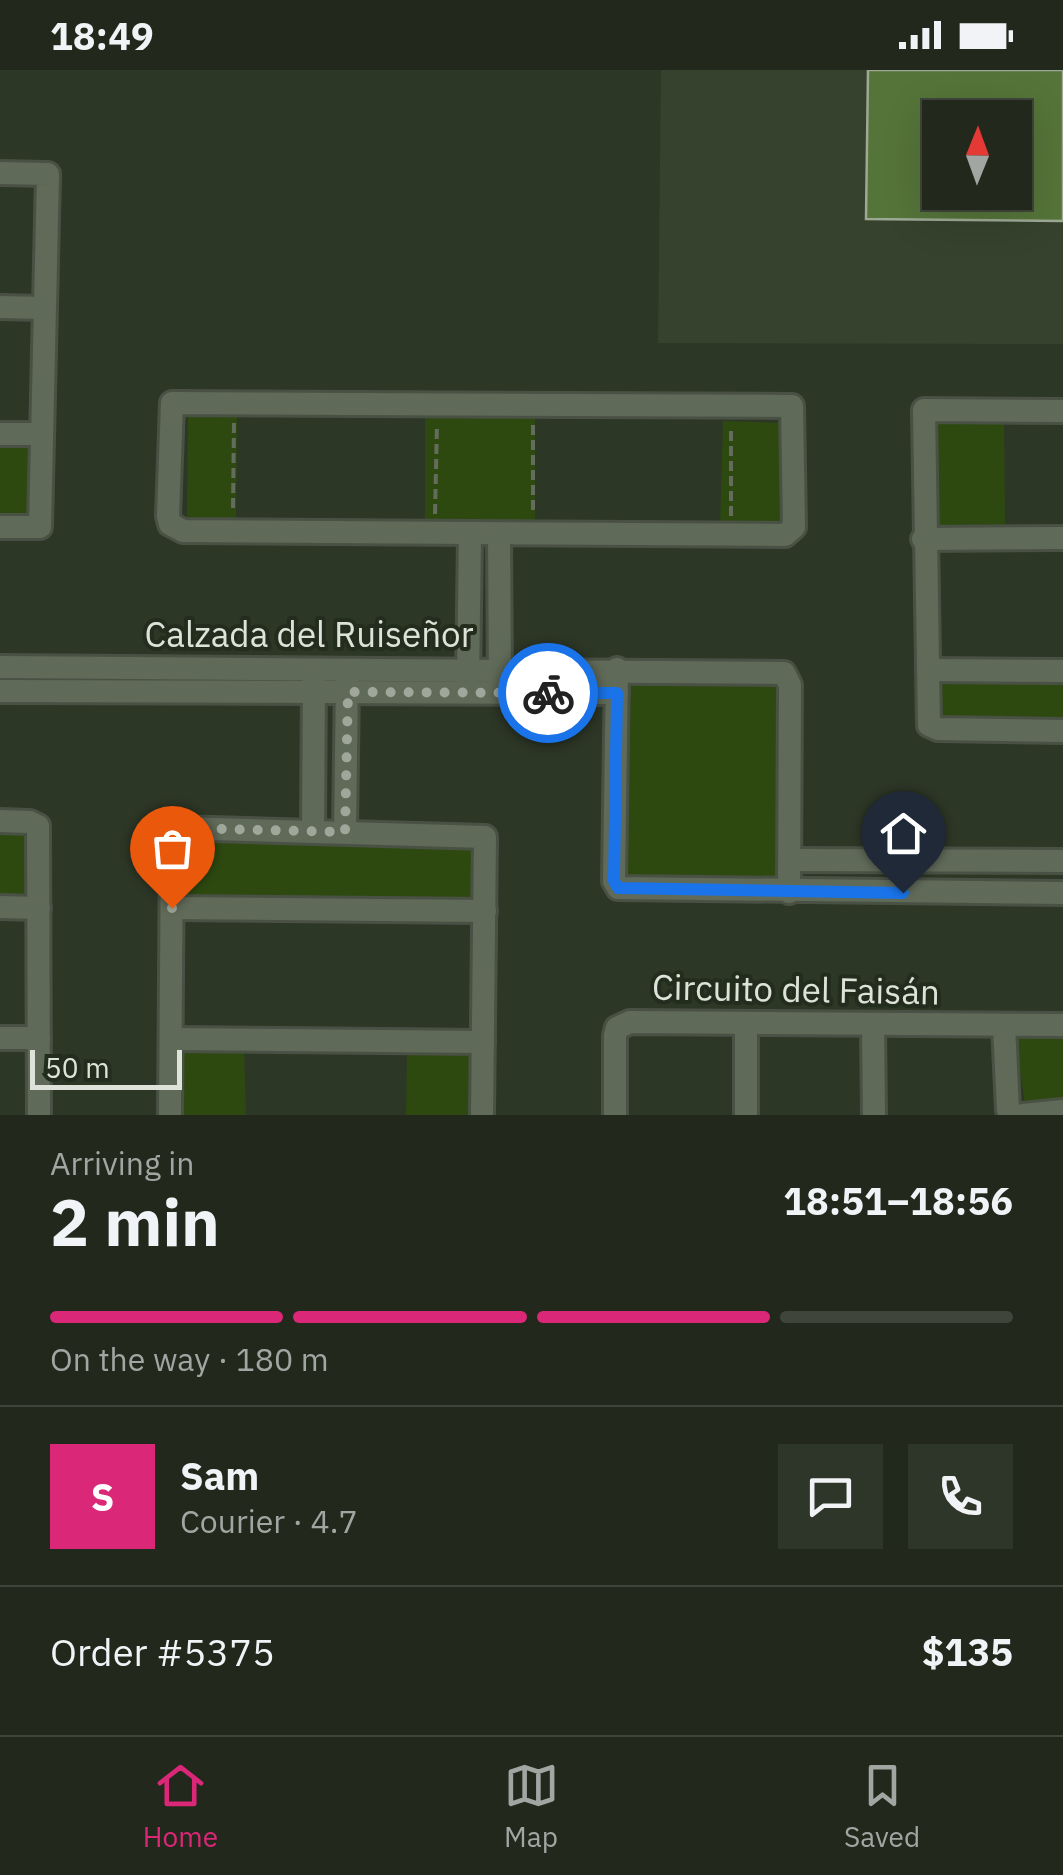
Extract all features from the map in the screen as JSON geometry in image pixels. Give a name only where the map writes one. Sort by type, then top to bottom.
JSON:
[{"type":"street","points":[[0,173],[48,174],[40,527],[0,527]]},
{"type":"street","points":[[0,307],[44,308]]},
{"type":"street","points":[[172,403],[234,403],[792,406],[795,519],[785,535],[470,536],[183,531],[170,524],[168,516],[172,403]]},
{"type":"street","points":[[1063,411],[924,410],[928,720],[932,728],[1063,731]]},
{"type":"street","points":[[0,434],[41,434]]},
{"type":"street","points":[[468,682],[470,536]]},
{"type":"street","points":[[499,536],[500,682]]},
{"type":"street","points":[[924,539],[1063,538]]},
{"type":"street","name":"Calzada del Ruiseñor","points":[[0,667],[116,668],[314,681]]},
{"type":"street","points":[[116,668],[116,692]]},
{"type":"street","points":[[928,670],[1063,671]]},
{"type":"street","name":"Calzada del Ruiseñor","points":[[0,691],[116,692],[314,681],[617,681],[777,671],[789,677],[790,892]]},
{"type":"street","points":[[312,831],[314,681]]},
{"type":"street","points":[[345,832],[348,681]]},
{"type":"street","points":[[617,681],[615,886],[790,892],[1063,893]]},
{"type":"street","points":[[0,821],[38,826],[40,1115]]},
{"type":"street","points":[[170,1115],[172,837],[177,828],[485,837],[482,1115]]},
{"type":"street","points":[[790,860],[1063,861]]},
{"type":"street","points":[[0,907],[39,908]]},
{"type":"street","points":[[172,908],[485,911]]},
{"type":"street","name":"Circuito del Faisán","points":[[615,1115],[617,1028],[630,1022],[1063,1026]]},
{"type":"street","points":[[746,1025],[746,1115]]},
{"type":"street","points":[[873,1026],[874,1115]]},
{"type":"street","points":[[1004,1026],[1008,1110],[1013,1115]]},
{"type":"street","points":[[0,1038],[39,1038]]},
{"type":"street","points":[[172,1039],[484,1042]]},
{"type":"street","points":[[1023,1115],[1063,1110]]},
{"type":"path","points":[[233,532],[234,403]]},
{"type":"path","points":[[435,535],[437,404]]},
{"type":"path","points":[[533,405],[534,536]]},
{"type":"path","points":[[730,535],[731,406]]},
{"type":"shaded area","points":[[661,70],[1063,70],[1063,344],[658,343]]},
{"type":"green space","points":[[188,415],[237,415],[236,521],[187,521]]},
{"type":"green space","points":[[1004,416],[1005,528],[936,529],[934,417]]},
{"type":"green space","points":[[425,418],[535,418],[535,529],[425,529]]},
{"type":"green space","points":[[723,421],[784,423],[781,529],[720,527]]},
{"type":"green space","points":[[0,448],[28,448],[29,513],[0,513]]},
{"type":"green space","points":[[625,674],[784,676],[782,881],[623,880]]},
{"type":"green space","points":[[938,680],[1063,680],[1063,718],[938,716]]},
{"type":"green space","points":[[0,832],[28,832],[29,894],[0,894]]},
{"type":"green space","points":[[183,839],[475,841],[475,902],[183,900]]},
{"type":"green space","points":[[1015,1038],[1063,1038],[1063,1100],[1025,1104]]},
{"type":"green space","points":[[244,1049],[246,1115],[181,1115],[179,1051]]},
{"type":"green space","points":[[407,1055],[474,1055],[471,1115],[406,1115]]},
{"type":"building","points":[[868,70],[1063,70],[1063,221],[866,219]]},
{"type":"way so far","points":[[172,908],[172,837],[177,828],[345,832],[348,692],[548,693]]},
{"type":"route","points":[[548,693],[617,693],[614,881],[618,888],[903,893]]}]
